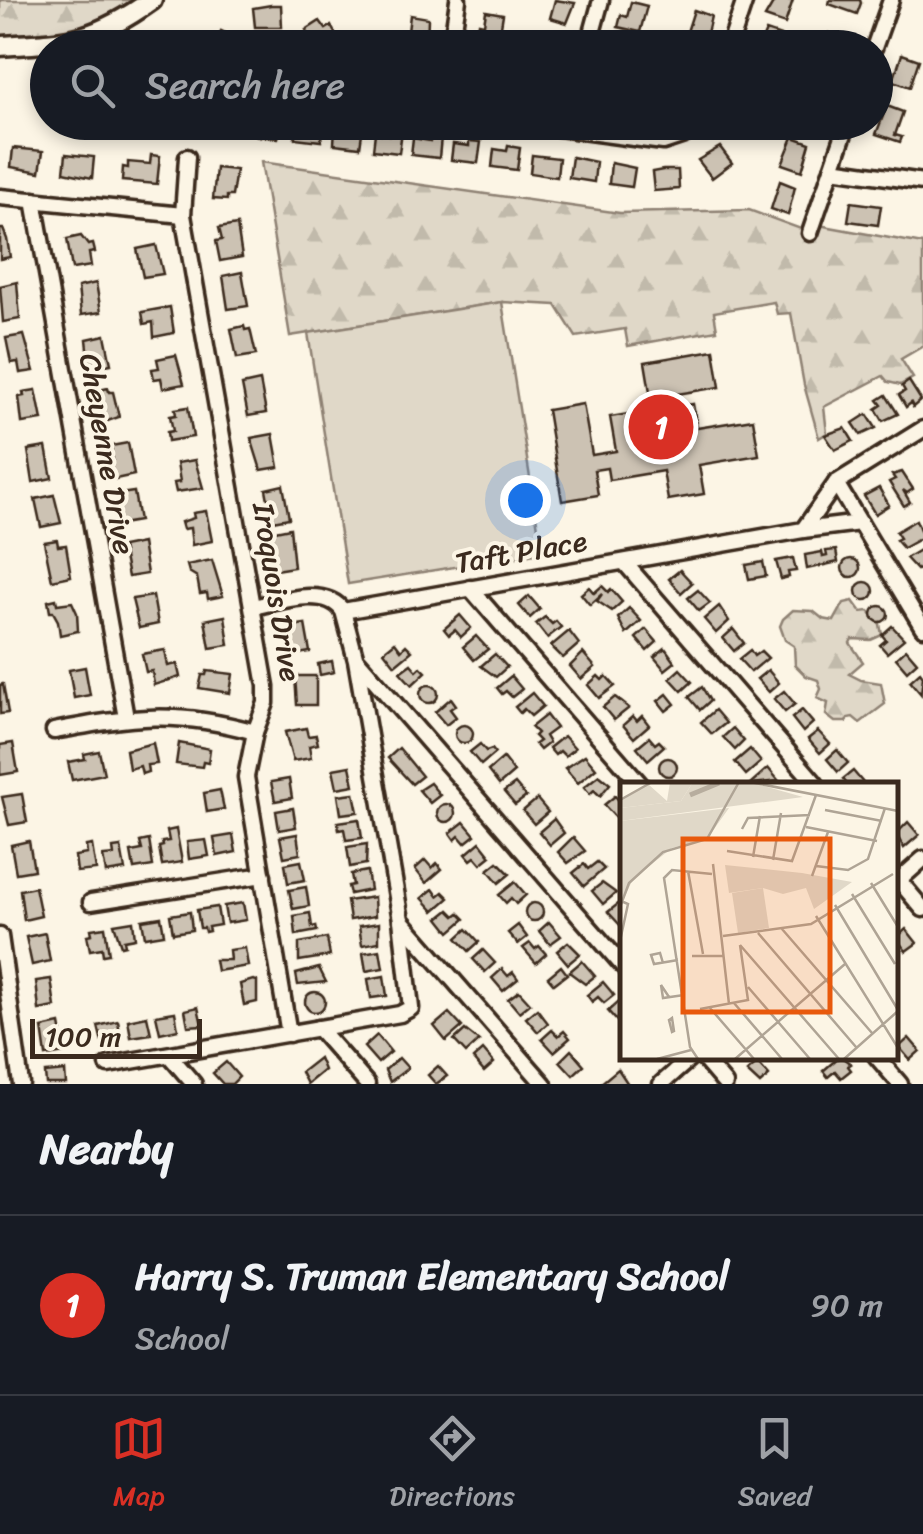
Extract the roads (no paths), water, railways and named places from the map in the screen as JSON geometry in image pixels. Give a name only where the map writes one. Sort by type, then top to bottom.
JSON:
[{"type":"street","points":[[105,30],[152,0]]},
{"type":"street","points":[[454,30],[458,0]]},
{"type":"street","points":[[593,30],[601,0]]},
{"type":"street","points":[[734,30],[745,0]]},
{"type":"street","points":[[880,30],[890,0]]},
{"type":"street","points":[[0,46],[30,44]]},
{"type":"street","points":[[810,233],[842,140]]},
{"type":"street","name":"Iroquois Drive","points":[[188,157],[183,215],[266,686],[266,703],[255,732],[246,777],[289,1034]]},
{"type":"street","points":[[832,170],[923,182]]},
{"type":"street","points":[[0,197],[183,215]]},
{"type":"street","name":"Cheyenne Drive","points":[[34,200],[126,718]]},
{"type":"street","points":[[803,530],[836,484],[923,430]]},
{"type":"street","points":[[836,484],[923,628]]},
{"type":"street","name":"Taft Place","points":[[253,606],[324,598],[338,602],[343,610],[860,523]]},
{"type":"street","points":[[624,562],[814,782]]},
{"type":"street","points":[[470,588],[638,782]]},
{"type":"street","points":[[108,1066],[400,1014],[411,1008],[401,920],[356,660],[343,610]]},
{"type":"street","points":[[356,660],[620,963]]},
{"type":"street","points":[[54,731],[126,718],[190,717],[255,732]]},
{"type":"street","points":[[898,879],[923,860]]},
{"type":"street","points":[[92,902],[262,875]]},
{"type":"street","points":[[898,881],[923,909]]},
{"type":"street","points":[[401,920],[544,1084]]},
{"type":"street","points":[[0,936],[21,1084]]},
{"type":"street","points":[[318,1028],[366,1084]]},
{"type":"street","points":[[169,1055],[194,1084]]},
{"type":"street","points":[[661,1084],[690,1059]]},
{"type":"street","points":[[704,1059],[725,1084]]},
{"type":"street","points":[[879,1059],[900,1084]]},
{"type":"place","name":"Harry S. Truman Elementary School","points":[[661,427]]}]
